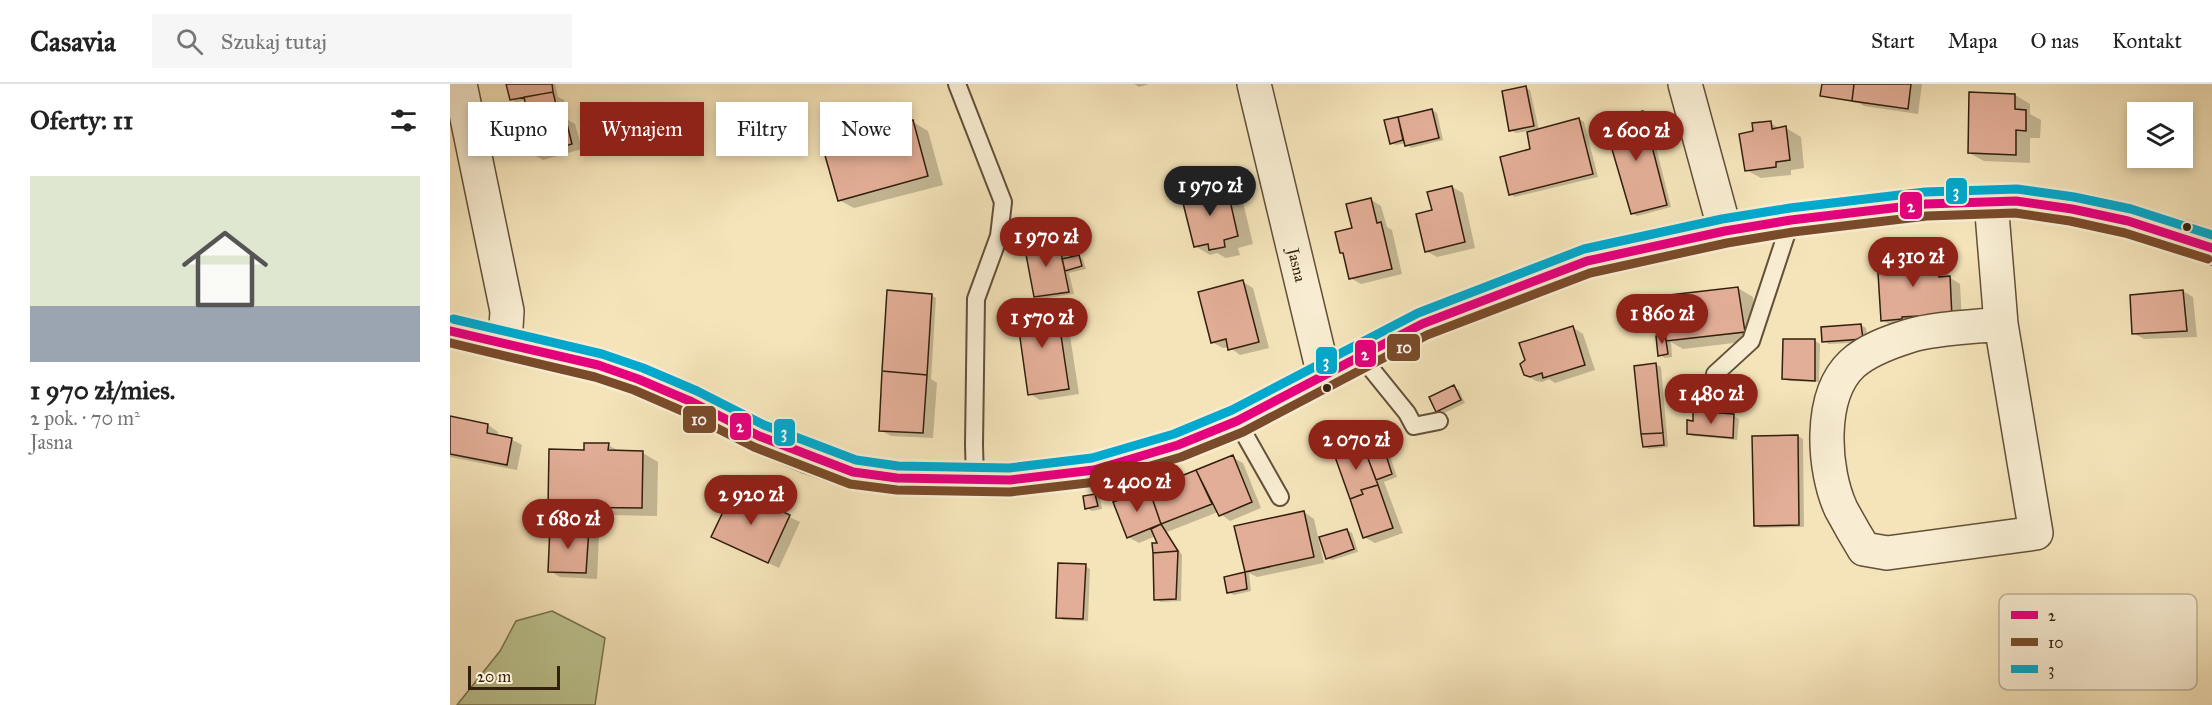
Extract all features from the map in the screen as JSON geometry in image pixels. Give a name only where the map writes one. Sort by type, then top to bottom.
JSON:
[{"type":"street","points":[[460,84],[507,310],[505,344]]},
{"type":"street","name":"Jasna","points":[[1254,84],[1324,376]]},
{"type":"street","points":[[1685,84],[1725,231]]},
{"type":"street","points":[[1991,201],[2001,324],[2036,533],[1887,553],[1864,549],[1841,507],[1827,456],[1832,396],[1841,378],[1852,364],[1868,353],[1912,335],[2001,324]]},
{"type":"street","points":[[450,332],[598,365],[692,402],[759,436],[853,472],[897,478],[1010,480],[1094,470],[1178,445],[1236,421],[1422,324],[1587,261],[1725,231],[1791,220],[1926,204],[2016,201],[2083,211],[2174,234],[2212,248]]},
{"type":"lane","points":[[957,84],[1003,202],[999,236],[976,299],[975,480]]},
{"type":"lane","points":[[1715,374],[1751,341],[1791,220]]},
{"type":"lane","points":[[1360,355],[1407,413],[1414,426],[1439,421]]},
{"type":"lane","points":[[1236,421],[1280,497]]},
{"type":"green space","points":[[552,611],[605,638],[595,705],[457,705],[500,651],[516,621]]},
{"type":"building","points":[[506,84],[552,84],[553,92],[510,100]]},
{"type":"building","points":[[1822,84],[1854,84],[1852,101],[1820,96]]},
{"type":"building","points":[[1854,84],[1911,84],[1908,109],[1852,101]]},
{"type":"building","points":[[1526,86],[1534,126],[1509,131],[1502,91]]},
{"type":"building","points":[[553,92],[555,102],[525,102],[524,97]]},
{"type":"building","points":[[1969,92],[2015,94],[2015,109],[2026,110],[2026,131],[2016,130],[2016,155],[1968,153]]},
{"type":"building","points":[[1432,109],[1439,138],[1405,146],[1398,117]]},
{"type":"building","points":[[1643,111],[1667,205],[1631,214],[1604,122]]},
{"type":"building","points":[[1398,117],[1403,140],[1390,144],[1384,120]]},
{"type":"building","points":[[1579,118],[1593,174],[1509,195],[1500,157],[1530,149],[1527,132]]},
{"type":"building","points":[[912,120],[928,176],[838,201],[825,156],[912,156]]},
{"type":"building","points":[[1771,121],[1772,129],[1786,126],[1790,160],[1776,162],[1776,167],[1745,171],[1739,134],[1753,131],[1752,123]]},
{"type":"building","points":[[568,128],[572,144],[568,145]]},
{"type":"building","points":[[1226,183],[1238,236],[1224,240],[1225,247],[1209,250],[1208,244],[1194,247],[1181,195]]},
{"type":"building","points":[[1452,186],[1465,242],[1425,252],[1416,214],[1432,210],[1427,192]]},
{"type":"building","points":[[1371,198],[1377,223],[1381,222],[1392,269],[1349,279],[1335,232],[1352,228],[1346,204]]},
{"type":"building","points":[[1058,238],[1069,292],[1034,297],[1024,244]]},
{"type":"building","points":[[1938,254],[1939,277],[1950,276],[1952,317],[1920,318],[1919,316],[1881,321],[1877,257]]},
{"type":"building","points":[[1079,255],[1082,266],[1065,271],[1062,259]]},
{"type":"building","points":[[1243,280],[1259,342],[1228,350],[1226,339],[1211,343],[1198,292]]},
{"type":"building","points":[[1738,287],[1745,332],[1666,341],[1661,296]]},
{"type":"building","points":[[887,290],[932,294],[927,375],[882,371]]},
{"type":"building","points":[[2183,290],[2187,331],[2132,334],[2130,295]]},
{"type":"building","points":[[1056,302],[1069,389],[1028,395],[1016,309]]},
{"type":"building","points":[[1861,324],[1863,339],[1822,342],[1821,327]]},
{"type":"building","points":[[1573,326],[1585,365],[1543,378],[1542,373],[1530,377],[1524,375],[1520,364],[1525,360],[1519,343]]},
{"type":"building","points":[[1665,334],[1668,354],[1658,356],[1656,336]]},
{"type":"building","points":[[1783,339],[1815,339],[1815,381],[1782,379]]},
{"type":"building","points":[[1656,363],[1663,433],[1641,434],[1634,366]]},
{"type":"building","points":[[882,371],[927,375],[923,433],[879,431]]},
{"type":"building","points":[[1733,382],[1741,385],[1733,410],[1724,406]]},
{"type":"building","points":[[1454,385],[1461,400],[1436,412],[1429,397]]},
{"type":"building","points":[[1693,411],[1734,414],[1733,438],[1687,434],[1687,420],[1693,421]]},
{"type":"building","points":[[450,416],[488,424],[487,433],[512,438],[507,465],[450,454]]},
{"type":"building","points":[[1354,421],[1363,445],[1334,454],[1326,431]]},
{"type":"building","points":[[1368,431],[1371,439],[1380,436],[1392,474],[1376,480],[1359,434]]},
{"type":"building","points":[[1663,433],[1664,445],[1643,447],[1641,434]]},
{"type":"building","points":[[1798,435],[1799,525],[1754,526],[1752,436]]},
{"type":"building","points":[[584,443],[609,443],[608,450],[643,451],[642,508],[548,507],[549,449],[584,450]]},
{"type":"building","points":[[1363,445],[1378,485],[1361,490],[1363,494],[1350,499],[1334,454]]},
{"type":"building","points":[[1233,455],[1252,502],[1219,516],[1196,470]]},
{"type":"building","points":[[1196,470],[1212,504],[1161,524],[1149,489]]},
{"type":"building","points":[[1378,485],[1393,528],[1363,538],[1350,499],[1363,494],[1361,490]]},
{"type":"building","points":[[734,489],[790,515],[768,563],[711,537]]},
{"type":"building","points":[[1149,489],[1161,524],[1127,538],[1113,502]]},
{"type":"building","points":[[1095,494],[1098,506],[1085,509],[1083,496]]},
{"type":"building","points":[[1304,511],[1314,557],[1245,572],[1234,526]]},
{"type":"building","points":[[1161,524],[1178,551],[1153,553],[1152,543],[1157,543],[1151,529]]},
{"type":"building","points":[[550,526],[589,528],[586,573],[548,572]]},
{"type":"building","points":[[1347,529],[1354,549],[1326,559],[1319,537]]},
{"type":"building","points":[[1178,551],[1176,599],[1154,600],[1153,553]]},
{"type":"building","points":[[1058,563],[1086,564],[1083,619],[1056,618]]},
{"type":"building","points":[[1245,572],[1247,589],[1227,593],[1224,577]]},
{"type":"transit line","name":"3","points":[[453,319],[602,354],[643,368],[697,391],[764,425],[856,460],[898,466],[1009,468],[1092,458],[1174,434],[1232,410],[1418,313],[1584,249],[1722,219],[1790,208],[1925,192],[2017,189],[2074,197],[2131,209],[2212,235]]},
{"type":"transit line","name":"2","points":[[450,331],[598,365],[692,402],[759,436],[853,472],[897,478],[1010,480],[1094,470],[1178,445],[1237,421],[1422,324],[1587,261],[1725,231],[1791,220],[1926,204],[2016,201],[2072,209],[2128,221],[2212,248]]},
{"type":"transit line","name":"10","points":[[450,343],[595,377],[634,390],[687,413],[754,447],[850,484],[897,490],[1010,492],[1096,482],[1181,457],[1243,432],[1427,335],[1590,273],[1727,243],[1793,232],[1927,216],[2015,213],[2070,221],[2125,233],[2208,259]]}]
